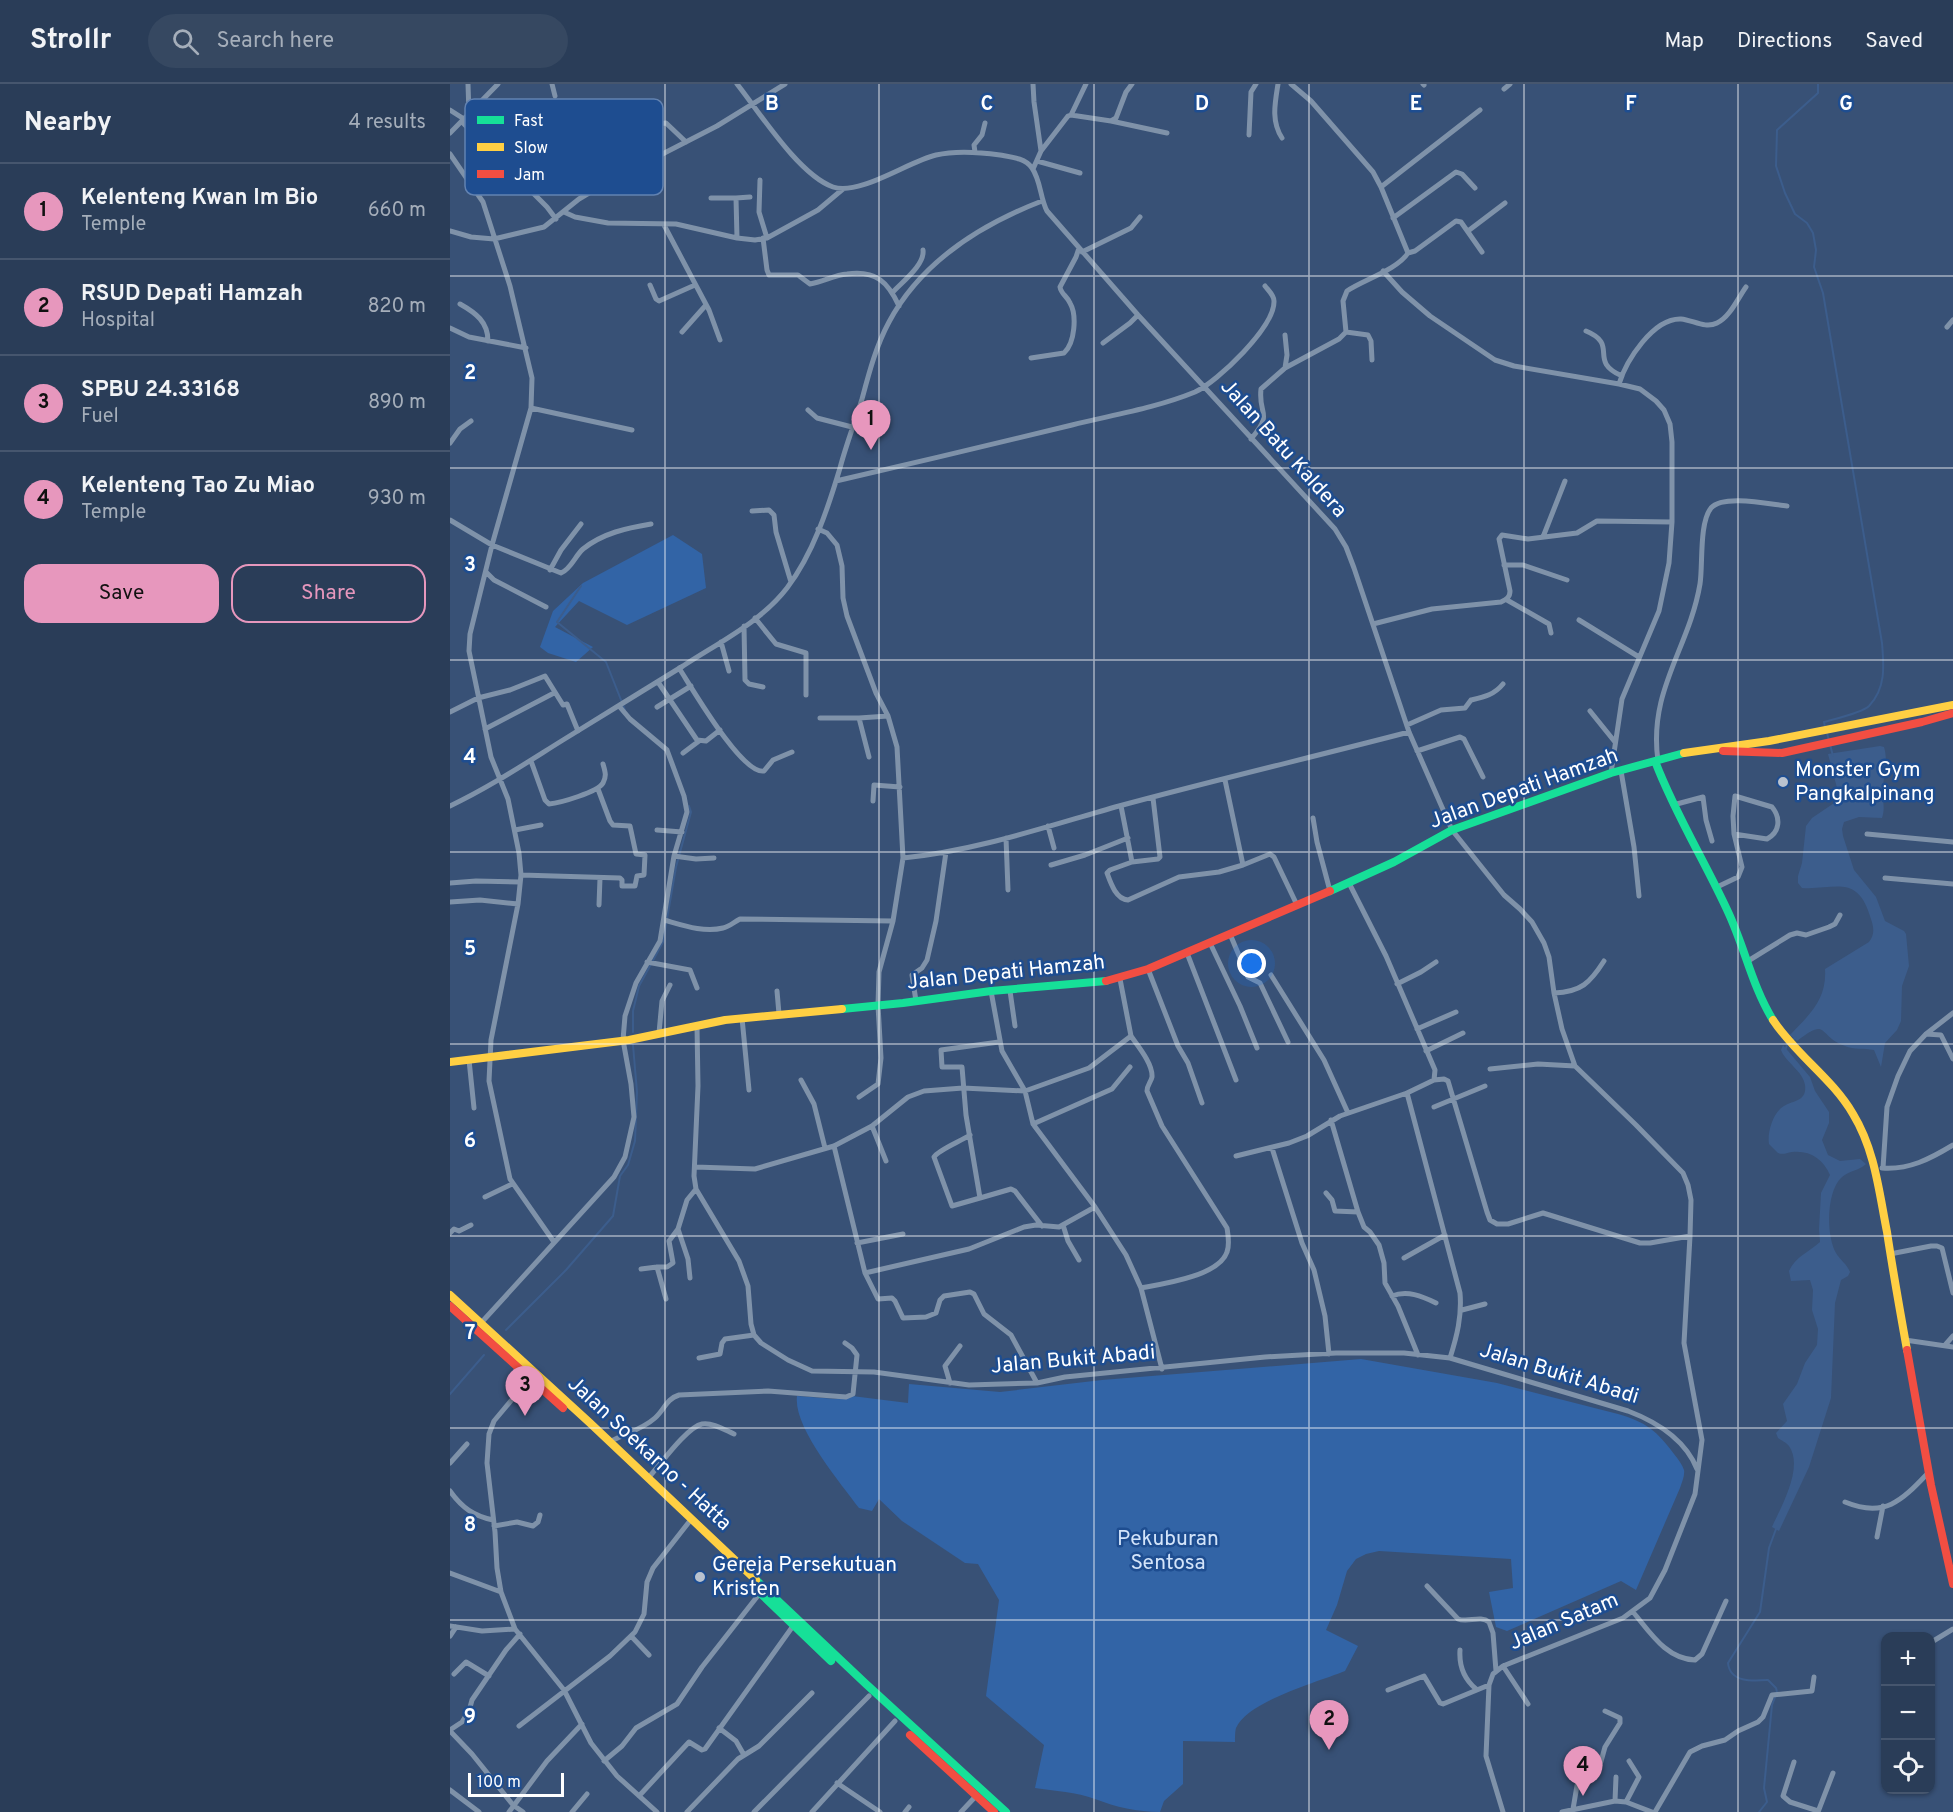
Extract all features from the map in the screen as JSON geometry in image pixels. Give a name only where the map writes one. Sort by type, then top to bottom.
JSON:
[{"type":"main road","name":"Jalan Depati Hamzah","points":[[450,1062],[629,1040],[742,1018],[916,1001],[991,991],[1099,983],[1148,969],[1330,891],[1394,862],[1452,830],[1611,773],[1689,752],[1769,741],[1953,705]]},
{"type":"main road","name":"Jalan Depati Hamzah","points":[[1706,750],[1770,753],[1826,744],[1953,713]]},
{"type":"main road","points":[[1656,761],[1673,806],[1717,887],[1748,961],[1762,1002],[1782,1035],[1844,1099],[1859,1124],[1879,1168],[1890,1254],[1905,1340],[1946,1559],[1953,1584]]},
{"type":"main road","name":"Jalan Soekarno - Hatta","points":[[450,1295],[530,1378],[898,1714],[979,1793],[994,1812]]},
{"type":"main road","name":"Jalan Soekarno - Hatta","points":[[450,1306],[479,1326],[649,1477],[748,1576],[760,1593],[793,1626],[895,1721],[979,1793],[1006,1812]]},
{"type":"street","points":[[467,99],[468,84]]},
{"type":"street","points":[[484,99],[498,84]]},
{"type":"street","points":[[552,84],[555,96]]},
{"type":"street","points":[[737,84],[807,169],[824,183],[843,189]]},
{"type":"street","points":[[663,154],[717,126],[785,84]]},
{"type":"street","points":[[1033,84],[1041,152]]},
{"type":"street","points":[[564,212],[575,218],[608,223],[676,224],[737,238],[765,238],[818,210],[843,189],[868,182],[935,155],[975,152],[1017,158],[1026,161],[1032,169],[1064,119],[1071,115],[1086,84]]},
{"type":"street","points":[[1111,121],[1119,113],[1127,84]]},
{"type":"street","points":[[1126,92],[1132,84]]},
{"type":"street","points":[[1249,135],[1251,92],[1256,84]]},
{"type":"street","points":[[1278,84],[1274,110],[1275,122],[1282,138]]},
{"type":"street","points":[[1291,84],[1311,101],[1373,172],[1408,253]]},
{"type":"street","points":[[1504,88],[1510,84]]},
{"type":"street","points":[[450,110],[465,119],[450,133]]},
{"type":"street","points":[[1381,187],[1480,110]]},
{"type":"street","points":[[1071,115],[1167,133]]},
{"type":"street","points":[[663,123],[666,123],[686,142]]},
{"type":"street","points":[[975,152],[974,145],[982,135],[985,123]]},
{"type":"street","points":[[450,154],[465,176]]},
{"type":"street","points":[[1037,161],[1080,173]]},
{"type":"street","name":"Jalan Batu Kaldera","points":[[1032,169],[1047,211],[1138,315],[1335,529],[1346,546],[1409,732],[1452,830],[1504,895],[1520,909],[1544,943],[1549,957],[1562,1029],[1575,1066]]},
{"type":"street","points":[[1393,218],[1456,172],[1462,174],[1475,188]]},
{"type":"street","points":[[760,180],[759,212],[765,238],[766,270],[772,276],[794,274],[813,284],[847,274],[882,279],[899,306]]},
{"type":"street","points":[[478,195],[483,202],[510,286],[532,378],[531,408],[492,545],[470,634],[469,651],[478,698],[491,757],[508,800],[515,830],[520,879],[518,904],[491,1040],[489,1082],[508,1176],[554,1242]]},
{"type":"street","points":[[536,195],[556,219]]},
{"type":"street","points":[[450,231],[471,237],[494,238],[531,231],[544,227],[586,195]]},
{"type":"street","points":[[711,198],[750,197]]},
{"type":"street","points":[[736,198],[737,238]]},
{"type":"street","points":[[450,806],[500,780],[623,704],[721,642],[769,607],[791,582],[810,548],[836,481],[873,363],[888,323],[899,306],[918,281],[946,253],[982,229],[1042,201]]},
{"type":"street","points":[[1468,231],[1505,203]]},
{"type":"street","points":[[1031,358],[1064,353],[1069,346],[1073,332],[1073,311],[1069,300],[1061,293],[1060,287],[1081,250],[1131,228],[1140,217]]},
{"type":"street","points":[[1251,439],[1263,425],[1265,416],[1260,396],[1261,389],[1285,368],[1339,339],[1346,332],[1344,295],[1351,288],[1415,251],[1456,221],[1461,222],[1482,252]]},
{"type":"street","points":[[664,225],[706,305],[720,340]]},
{"type":"street","points":[[892,292],[915,268],[923,256],[923,250]]},
{"type":"street","points":[[1383,271],[1402,292],[1430,316],[1460,339],[1495,360],[1514,366],[1619,384],[1647,393],[1664,410],[1670,424],[1672,442],[1672,522],[1669,563],[1661,603],[1622,699],[1611,773]]},
{"type":"street","points":[[650,285],[659,302],[695,285]]},
{"type":"street","points":[[836,481],[981,448],[1123,412],[1183,396],[1204,387],[1254,341],[1266,326],[1274,302],[1273,296],[1265,286]]},
{"type":"street","points":[[1619,384],[1648,334],[1666,322],[1681,319],[1710,326],[1715,324],[1728,313],[1746,287]]},
{"type":"street","points":[[460,304],[472,311],[485,324],[488,341]]},
{"type":"street","points":[[682,332],[706,305]]},
{"type":"street","points":[[1103,343],[1130,324],[1138,315]]},
{"type":"street","points":[[1947,327],[1953,320]]},
{"type":"street","points":[[450,328],[469,337],[526,348]]},
{"type":"street","points":[[1586,331],[1602,341],[1607,367],[1622,376]]},
{"type":"street","points":[[1346,332],[1368,335],[1371,341],[1371,360]]},
{"type":"street","points":[[1285,335],[1287,355],[1285,368]]},
{"type":"street","points":[[531,408],[632,430]]},
{"type":"street","points":[[808,410],[817,418],[852,427]]},
{"type":"street","points":[[450,443],[460,429],[471,421]]},
{"type":"street","points":[[1544,537],[1555,504],[1566,481]]},
{"type":"street","points":[[1656,761],[1658,709],[1663,689],[1696,605],[1705,523],[1710,509],[1718,503],[1729,500],[1787,506]]},
{"type":"street","points":[[752,511],[769,510],[774,515],[776,532],[791,582]]},
{"type":"street","points":[[450,520],[492,545],[558,573],[563,572],[584,548],[599,538],[625,529],[651,524]]},
{"type":"street","points":[[1373,624],[1432,609],[1507,600],[1510,591],[1499,539],[1502,535],[1528,538],[1577,533],[1598,521],[1672,522]]},
{"type":"street","points":[[550,570],[561,550],[581,524]]},
{"type":"street","points":[[818,529],[827,533],[837,545],[842,566],[843,598],[847,616],[876,693],[888,716],[895,740],[900,787],[903,858],[893,921],[880,966],[878,1005],[881,1059],[878,1084],[859,1097]]},
{"type":"street","points":[[1504,565],[1523,566],[1567,580]]},
{"type":"street","points":[[486,572],[494,580],[546,607]]},
{"type":"street","points":[[1507,600],[1549,624],[1551,633]]},
{"type":"street","points":[[755,618],[776,644],[806,653],[806,695]]},
{"type":"street","points":[[1579,620],[1640,657]]},
{"type":"street","points":[[744,626],[745,680],[749,684],[763,687]]},
{"type":"street","points":[[721,642],[729,671]]},
{"type":"street","points":[[679,668],[740,758],[757,772],[764,771],[773,760],[792,752]]},
{"type":"street","points":[[450,712],[478,698],[519,687],[543,675],[563,705],[567,704],[578,731]]},
{"type":"street","points":[[658,682],[699,741]]},
{"type":"street","points":[[1407,725],[1442,710],[1466,708],[1471,700],[1483,698],[1499,689],[1503,684]]},
{"type":"street","points":[[657,707],[691,686]]},
{"type":"street","points":[[485,729],[554,693]]},
{"type":"street","points":[[479,1326],[614,1177],[625,1156],[634,1117],[623,1040],[625,1016],[636,983],[651,964],[658,946],[676,856],[687,818],[687,806],[667,750],[630,719],[623,704]]},
{"type":"street","points":[[1590,711],[1615,742]]},
{"type":"street","points":[[820,718],[888,716]]},
{"type":"street","points":[[859,718],[869,758]]},
{"type":"street","points":[[683,753],[699,741],[711,738],[720,730]]},
{"type":"street","points":[[903,858],[946,852],[1006,838],[1409,732]]},
{"type":"street","points":[[1417,751],[1460,737],[1464,739],[1483,777]]},
{"type":"street","points":[[531,761],[545,801],[549,804],[598,789],[606,774],[603,764]]},
{"type":"street","points":[[1621,771],[1634,847],[1639,896]]},
{"type":"street","points":[[1225,780],[1243,865]]},
{"type":"street","points":[[873,801],[874,785],[900,787]]},
{"type":"street","points":[[450,883],[520,879],[620,878],[622,886],[635,886],[637,876],[644,875],[645,855],[636,854],[630,826],[613,825],[610,821],[598,789]]},
{"type":"street","points":[[1673,806],[1703,796],[1712,841]]},
{"type":"street","points":[[1717,887],[1732,881],[1741,873],[1742,867],[1734,834],[1735,796],[1772,807],[1776,812],[1778,822],[1776,833],[1771,837],[1767,839],[1734,834]]},
{"type":"street","points":[[1153,798],[1160,857],[1132,862],[1107,873],[1117,894],[1125,901],[1179,877],[1219,872],[1272,855],[1297,905]]},
{"type":"street","points":[[1121,806],[1132,862]]},
{"type":"street","points":[[1313,818],[1330,891]]},
{"type":"street","points":[[515,830],[541,825]]},
{"type":"street","points":[[1048,826],[1054,848]]},
{"type":"street","points":[[657,830],[682,832]]},
{"type":"street","points":[[1867,834],[1953,842]]},
{"type":"street","points":[[1006,838],[1008,890]]},
{"type":"street","points":[[1051,865],[1085,855],[1128,838]]},
{"type":"street","points":[[916,1001],[912,975],[922,968],[927,960],[936,921],[946,852]]},
{"type":"street","points":[[676,856],[714,858]]},
{"type":"street","points":[[598,905],[600,878]]},
{"type":"street","points":[[1885,878],[1953,884]]},
{"type":"street","points":[[1349,882],[1435,1070],[1434,1080]]},
{"type":"street","points":[[450,902],[480,900],[518,904]]},
{"type":"street","points":[[1748,961],[1790,935],[1797,933],[1806,935],[1830,927],[1835,924],[1840,915]]},
{"type":"street","points":[[665,920],[702,930],[729,926],[741,919],[893,921]]},
{"type":"street","points":[[1230,934],[1248,977],[1260,982],[1288,1042]]},
{"type":"street","points":[[1210,943],[1257,1048]]},
{"type":"street","points":[[1187,952],[1236,1080]]},
{"type":"street","points":[[1554,993],[1570,992],[1586,984],[1593,978],[1604,961]]},
{"type":"street","points":[[1397,984],[1436,962]]},
{"type":"street","points":[[651,964],[690,970],[697,987]]},
{"type":"street","points":[[1148,969],[1178,1046],[1188,1063],[1202,1103]]},
{"type":"street","points":[[1271,975],[1324,1060],[1348,1113]]},
{"type":"street","points":[[1120,978],[1131,1036],[1141,1050],[1151,1072],[1152,1078],[1147,1088],[1158,1118],[1227,1228],[1228,1241],[1228,1251],[1214,1268],[1178,1280],[1141,1288]]},
{"type":"street","points":[[659,1033],[662,1001],[670,985]]},
{"type":"street","points":[[777,990],[779,1014]]},
{"type":"street","points":[[991,991],[999,1042],[1007,1061],[1025,1091],[1033,1124],[1118,1239],[1141,1288],[1162,1369]]},
{"type":"street","points":[[1010,991],[1016,1026]]},
{"type":"street","points":[[1417,1029],[1456,1012]]},
{"type":"street","points":[[1953,1013],[1926,1034],[1910,1051],[1887,1107],[1879,1168],[1905,1168],[1953,1145]]},
{"type":"street","points":[[742,1018],[749,1090]]},
{"type":"street","points":[[696,1026],[698,1086],[696,1190],[738,1261],[748,1286],[754,1335],[725,1339],[720,1354],[699,1358]]},
{"type":"street","points":[[1426,1051],[1463,1033]]},
{"type":"street","points":[[1926,1034],[1941,1035],[1953,1059]]},
{"type":"street","points":[[695,1167],[756,1169],[834,1146],[872,1126],[912,1095],[927,1091],[963,1088],[1025,1091],[1089,1068],[1131,1036]]},
{"type":"street","points":[[980,1198],[963,1088],[962,1067],[942,1067],[941,1050],[999,1042]]},
{"type":"street","points":[[469,1060],[474,1108]]},
{"type":"street","points":[[1490,1069],[1538,1064],[1575,1066]]},
{"type":"street","name":"Jalan Satam","points":[[1503,1812],[1486,1756],[1491,1677],[1503,1666],[1633,1612],[1650,1598],[1665,1570],[1695,1494],[1702,1449],[1701,1430],[1684,1343],[1691,1200],[1688,1185],[1683,1173],[1575,1066]]},
{"type":"street","points":[[1033,1124],[1112,1089],[1130,1067]]},
{"type":"street","points":[[1236,1156],[1299,1140],[1331,1120],[1407,1093],[1434,1080],[1444,1079],[1448,1081],[1454,1099],[1490,1220],[1497,1224],[1508,1224],[1543,1214],[1640,1243],[1690,1236]]},
{"type":"street","points":[[801,1080],[814,1104],[825,1148]]},
{"type":"street","points":[[1434,1107],[1485,1086]]},
{"type":"street","points":[[1407,1093],[1460,1293],[1462,1310],[1458,1334],[1450,1358]]},
{"type":"street","points":[[1331,1120],[1358,1212],[1364,1227],[1378,1245],[1384,1263],[1385,1283],[1398,1306],[1418,1354]]},
{"type":"street","points":[[872,1126],[886,1161]]},
{"type":"street","points":[[970,1135],[938,1151],[934,1157],[952,1206],[1011,1189],[1042,1226]]},
{"type":"street","points":[[834,1146],[865,1273],[878,1299],[892,1298],[896,1301],[903,1318],[926,1317],[936,1313],[940,1300],[944,1296],[970,1292],[974,1294],[984,1314],[1011,1335],[1037,1383]]},
{"type":"street","points":[[1272,1148],[1295,1222],[1314,1270],[1323,1308],[1329,1354]]},
{"type":"street","points":[[485,1197],[512,1184]]},
{"type":"street","points":[[641,1269],[667,1267],[673,1263],[669,1240],[678,1229],[687,1200],[696,1190]]},
{"type":"street","points":[[1326,1194],[1332,1200],[1335,1211],[1358,1212]]},
{"type":"street","points":[[865,1273],[969,1249],[1024,1227],[1063,1225],[1095,1207]]},
{"type":"street","points":[[450,1233],[454,1229],[459,1231],[471,1225]]},
{"type":"street","points":[[1063,1225],[1068,1241],[1079,1260]]},
{"type":"street","points":[[678,1229],[688,1260],[690,1278]]},
{"type":"street","points":[[857,1244],[903,1234]]},
{"type":"street","points":[[1404,1258],[1445,1235]]},
{"type":"street","points":[[1890,1254],[1931,1246],[1942,1248],[1953,1293]]},
{"type":"street","points":[[657,1268],[666,1299]]},
{"type":"street","points":[[1392,1296],[1418,1295],[1436,1303]]},
{"type":"street","points":[[1462,1310],[1485,1304]]},
{"type":"street","name":"Jalan Bukit Abadi","points":[[754,1335],[772,1350],[812,1371],[874,1372],[969,1385],[1037,1383],[1065,1377],[1329,1354],[1418,1354],[1450,1358],[1649,1419],[1675,1438],[1695,1463],[1697,1470]]},
{"type":"street","points":[[1946,1344],[1953,1336]]},
{"type":"street","points":[[1905,1340],[1946,1344],[1953,1347]]},
{"type":"street","points":[[610,1442],[657,1417],[671,1398],[679,1395],[768,1391],[846,1398],[852,1394],[857,1355],[845,1343]]},
{"type":"street","points":[[950,1383],[945,1366],[960,1346]]},
{"type":"street","points":[[530,1378],[491,1427],[488,1463],[501,1592],[518,1631],[564,1690],[591,1743],[604,1761],[657,1812]]},
{"type":"street","points":[[649,1477],[690,1430],[700,1424],[734,1434]]},
{"type":"street","points":[[450,1463],[467,1444]]},
{"type":"street","points":[[1845,1502],[1863,1508],[1883,1506],[1901,1500],[1929,1472]]},
{"type":"street","points":[[450,1491],[470,1512],[494,1523],[522,1522],[533,1526],[538,1522],[540,1515]]},
{"type":"street","points":[[1877,1537],[1883,1506]]},
{"type":"street","points":[[519,1726],[610,1656],[631,1636],[644,1614],[647,1582],[653,1568],[689,1522]]},
{"type":"street","points":[[450,1573],[501,1592]]},
{"type":"street","points":[[1427,1586],[1458,1619],[1463,1621],[1484,1619],[1489,1622],[1493,1633],[1496,1671]]},
{"type":"street","points":[[604,1761],[622,1746],[636,1728],[677,1704],[702,1667],[760,1593]]},
{"type":"street","points":[[1633,1612],[1668,1652],[1684,1659],[1695,1660],[1701,1656],[1726,1601]]},
{"type":"street","points":[[639,1796],[688,1743],[691,1742],[703,1750],[793,1626]]},
{"type":"street","points":[[450,1636],[453,1627],[482,1631],[518,1631]]},
{"type":"street","points":[[1935,1639],[1953,1629]]},
{"type":"street","points":[[518,1631],[472,1701],[462,1722],[450,1731],[472,1754],[513,1805],[524,1812]]},
{"type":"street","points":[[631,1636],[650,1655]]},
{"type":"street","points":[[1460,1650],[1463,1671],[1468,1682],[1476,1689]]},
{"type":"street","points":[[454,1674],[463,1663],[468,1662],[489,1676]]},
{"type":"street","points":[[1503,1666],[1528,1704]]},
{"type":"street","points":[[1388,1690],[1424,1676],[1440,1703],[1443,1704],[1490,1685]]},
{"type":"street","points":[[1562,1812],[1615,1801],[1626,1802],[1654,1812],[1690,1752],[1725,1740],[1758,1722],[1763,1717],[1770,1698],[1774,1695],[1812,1691],[1814,1677]]},
{"type":"street","points":[[687,1812],[738,1759],[759,1746],[812,1693]]},
{"type":"street","points":[[754,1812],[868,1696]]},
{"type":"street","points":[[1573,1809],[1578,1782],[1581,1778],[1594,1776],[1598,1772],[1605,1747],[1620,1723],[1620,1718],[1605,1711]]},
{"type":"street","points":[[812,1812],[895,1721]]},
{"type":"street","points":[[508,1812],[560,1745],[582,1724]]},
{"type":"street","points":[[719,1728],[736,1741],[744,1755]]},
{"type":"street","points":[[1626,1802],[1639,1777],[1629,1761]]},
{"type":"street","points":[[1794,1761],[1783,1797],[1790,1802],[1818,1812],[1833,1773]]},
{"type":"street","points":[[1615,1801],[1616,1777]]},
{"type":"street","points":[[837,1783],[880,1812]]},
{"type":"street","points":[[450,1790],[479,1812]]},
{"type":"street","points":[[961,1812],[979,1793]]},
{"type":"street","points":[[572,1812],[587,1794]]},
{"type":"green space","points":[[673,535],[702,554],[706,588],[627,625],[579,601],[555,627],[593,647],[576,662],[548,653],[540,647],[553,611],[583,583]]},
{"type":"green space","name":"Pekuburan Sentosa","points":[[1361,1359],[1497,1383],[1628,1417],[1644,1424],[1656,1433],[1680,1462],[1684,1474],[1636,1590],[1621,1581],[1507,1631],[1496,1627],[1489,1592],[1513,1588],[1511,1559],[1379,1551],[1366,1554],[1356,1559],[1347,1571],[1337,1605],[1326,1630],[1358,1646],[1345,1671],[1285,1694],[1254,1709],[1236,1728],[1235,1742],[1183,1741],[1183,1784],[1164,1801],[1160,1812],[1127,1808],[1081,1795],[1035,1788],[1044,1745],[986,1696],[999,1600],[978,1564],[965,1563],[902,1521],[879,1499],[872,1511],[859,1508],[819,1454],[802,1423],[798,1409],[797,1396],[836,1399],[844,1395],[908,1403],[909,1384],[1000,1392],[1102,1380]]},
{"type":"shaded area","points":[[1884,747],[1886,759],[1882,818],[1859,817],[1844,822],[1842,829],[1854,870],[1876,897],[1885,921],[1906,934],[1909,966],[1902,986],[1901,1021],[1897,1030],[1885,1043],[1881,1067],[1874,1050],[1845,1046],[1836,1042],[1822,1030],[1814,1030],[1797,1041],[1790,1035],[1820,998],[1825,980],[1825,969],[1869,942],[1873,935],[1870,916],[1859,894],[1843,887],[1802,888],[1798,883],[1798,876],[1802,863],[1806,826],[1812,818],[1840,799],[1828,754]]},
{"type":"shaded area","points":[[1783,1045],[1810,1077],[1815,1091],[1829,1112],[1829,1123],[1822,1140],[1828,1155],[1840,1161],[1860,1159],[1866,1164],[1842,1177],[1833,1192],[1830,1203],[1830,1236],[1836,1253],[1850,1272],[1841,1280],[1835,1303],[1831,1398],[1809,1467],[1779,1531],[1772,1527],[1790,1487],[1794,1465],[1789,1446],[1778,1438],[1776,1433],[1787,1421],[1783,1404],[1797,1384],[1805,1363],[1817,1345],[1818,1329],[1812,1310],[1813,1290],[1810,1280],[1791,1281],[1789,1271],[1799,1258],[1820,1242],[1821,1193],[1830,1175],[1824,1164],[1810,1154],[1792,1152],[1780,1154],[1769,1144],[1770,1129],[1777,1113],[1784,1106],[1802,1097],[1805,1090],[1801,1075],[1781,1050]]},
{"type":"waterway","points":[[1818,84],[1818,93],[1777,130],[1776,166],[1795,214],[1807,223],[1813,233],[1816,250],[1814,267],[1823,293],[1883,660],[1881,684],[1875,699],[1869,706],[1824,722],[1825,727]]},
{"type":"waterway","points":[[581,586],[557,622],[606,662],[625,710]]},
{"type":"waterway","points":[[1827,733],[1833,756]]},
{"type":"waterway","points":[[633,1032],[633,1011],[639,986],[663,942],[676,867],[691,812],[689,806]]},
{"type":"waterway","points":[[1785,1051],[1787,1045],[1796,1037]]},
{"type":"waterway","points":[[506,1330],[566,1270],[613,1216],[620,1176],[628,1165],[635,1141],[637,1092],[633,1045]]},
{"type":"waterway","points":[[450,1394],[484,1355]]},
{"type":"waterway","points":[[1759,1812],[1767,1802],[1764,1788],[1772,1705],[1777,1692],[1768,1680],[1749,1680],[1738,1677],[1730,1670],[1728,1663],[1760,1612],[1769,1548],[1776,1529]]},
{"type":"traffic: fast","points":[[1330,891],[1394,862],[1452,830],[1611,773],[1684,753]]},
{"type":"traffic: fast","points":[[1655,761],[1735,927],[1760,995],[1773,1020]]},
{"type":"traffic: fast","points":[[842,1009],[991,991],[1106,981]]},
{"type":"traffic: fast","points":[[756,1580],[1006,1812]]},
{"type":"traffic: fast","points":[[758,1591],[831,1661]]},
{"type":"traffic: slow","points":[[1684,753],[1769,741],[1953,705]]},
{"type":"traffic: slow","points":[[450,1062],[629,1040],[725,1020],[842,1009]]},
{"type":"traffic: slow","points":[[1773,1020],[1782,1033],[1835,1089],[1853,1114],[1866,1142],[1879,1187],[1907,1350]]},
{"type":"traffic: slow","points":[[450,1295],[756,1580]]},
{"type":"traffic: jam","points":[[1723,751],[1782,753],[1953,713]]},
{"type":"traffic: jam","points":[[1106,981],[1148,969],[1330,891]]},
{"type":"traffic: jam","points":[[450,1306],[563,1408]]},
{"type":"traffic: jam","points":[[1907,1350],[1931,1485],[1953,1584]]},
{"type":"traffic: jam","points":[[910,1735],[994,1812]]},
{"type":"place","name":"Kelenteng Kwan Im Bio","points":[[871,450]]},
{"type":"place","name":"Monster Gym Pangkalpinang","points":[[1783,782]]},
{"type":"place","name":"SPBU 24.33168","points":[[525,1416]]},
{"type":"place","name":"Gereja Persekutuan Kristen","points":[[700,1577]]},
{"type":"place","name":"RSUD Depati Hamzah","points":[[1329,1750]]},
{"type":"place","name":"Kelenteng Tao Zu Miao","points":[[1583,1796]]}]
